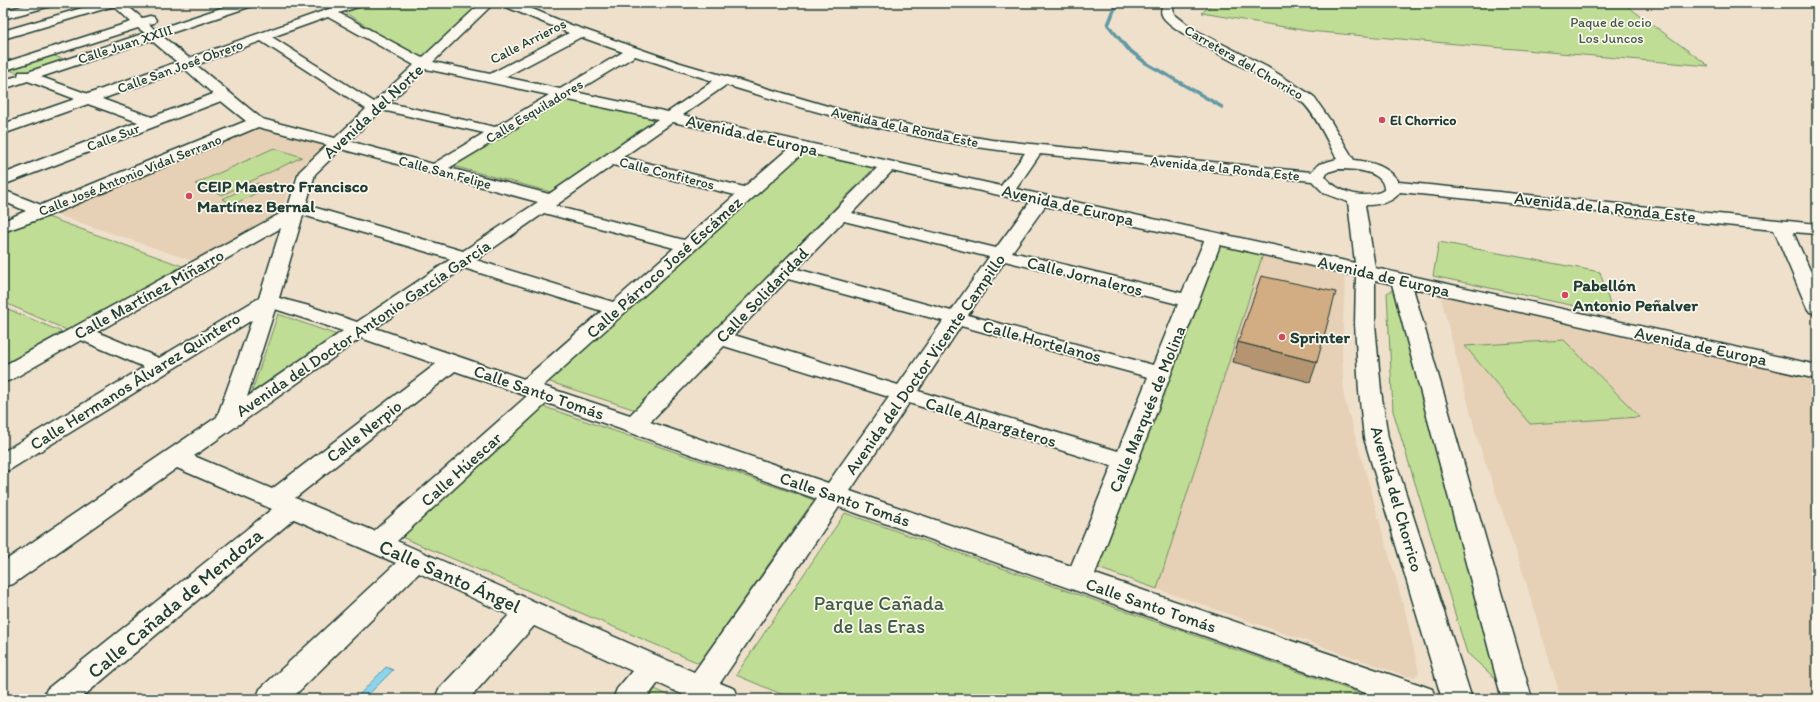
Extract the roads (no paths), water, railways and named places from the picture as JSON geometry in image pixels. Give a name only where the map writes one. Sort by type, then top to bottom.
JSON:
[{"type":"street","points":[[3,15],[46,3]]},
{"type":"street","points":[[3,35],[112,3]]},
{"type":"street","points":[[117,3],[139,24],[257,122]]},
{"type":"street","name":"Calle Juan XXIII","points":[[3,85],[248,3]]},
{"type":"street","name":"Calle San José Obrero","points":[[3,129],[357,3]]},
{"type":"street","name":"Avenida del Norte","points":[[228,419],[268,301],[307,172],[488,3]]},
{"type":"street","name":"Avenida de la Ronda Este","points":[[508,3],[579,33],[633,52],[838,114],[920,133],[992,145],[1317,177]]},
{"type":"street","name":"Carretera del Chorrico","points":[[1170,3],[1167,9],[1168,15],[1189,32],[1262,70],[1308,99],[1323,120],[1348,164]]},
{"type":"street","name":"Avenida de Europa","points":[[329,13],[423,64],[889,165],[1817,372]]},
{"type":"street","points":[[3,68],[160,17]]},
{"type":"street","name":"Calle Arrieros","points":[[491,78],[579,33]]},
{"type":"street","points":[[263,37],[377,107],[498,132]]},
{"type":"street","name":"Calle Esquiladores","points":[[435,169],[633,52]]},
{"type":"street","points":[[46,54],[71,62]]},
{"type":"street","points":[[3,68],[151,122]]},
{"type":"street","name":"Avenida del Doctor Antonio García García","points":[[3,576],[228,419],[546,204],[724,80]]},
{"type":"street","name":"Calle Sur","points":[[3,180],[223,95]]},
{"type":"street","name":"Calle San Felipe","points":[[257,122],[435,169],[687,246]]},
{"type":"street","name":"Calle José Antonio Vidal Serrano","points":[[3,227],[257,122]]},
{"type":"street","name":"Calle Párroco José Escámez","points":[[536,391],[616,309],[801,146]]},
{"type":"street","points":[[1006,191],[1036,149]]},
{"type":"street","name":"Calle Confiteros","points":[[610,159],[748,193]]},
{"type":"street","points":[[1348,164],[1373,169],[1390,180],[1393,186],[1392,191],[1388,196],[1368,200],[1356,199],[1334,193],[1326,188],[1317,177],[1318,172],[1322,168],[1333,165],[1348,164]]},
{"type":"street","name":"Calle Solidaridad","points":[[634,425],[889,165]]},
{"type":"street","name":"Avenida de la Ronda Este","points":[[1393,186],[1817,229]]},
{"type":"street","points":[[3,195],[42,212]]},
{"type":"street","name":"Avenida del Doctor Vicente Campillo","points":[[700,688],[958,318],[1000,255],[1041,199]]},
{"type":"street","name":"Avenida del Chorrico","points":[[1356,199],[1366,272],[1365,324],[1370,391],[1376,438],[1457,699]]},
{"type":"street","points":[[296,210],[464,259],[616,309]]},
{"type":"street","name":"Calle Martínez Miñarro","points":[[3,375],[296,210]]},
{"type":"street","name":"Calle Jornaleros","points":[[841,215],[1189,301]]},
{"type":"street","points":[[1781,225],[1815,298]]},
{"type":"street","name":"Calle Marqués de Molina","points":[[1079,580],[1214,238]]},
{"type":"street","name":"Calle Hortelanos","points":[[785,272],[1161,374]]},
{"type":"street","points":[[1401,280],[1517,699]]},
{"type":"street","name":"Calle Santo Tomás","points":[[268,301],[302,310],[1421,699]]},
{"type":"street","name":"Calle Hermanos Álvarez Quintero","points":[[3,462],[268,301]]},
{"type":"street","points":[[80,332],[159,366]]},
{"type":"street","name":"Calle Alpargateros","points":[[720,338],[1126,462]]},
{"type":"street","name":"Calle Nerpio","points":[[283,503],[452,362]]},
{"type":"street","name":"Calle Húescar","points":[[377,544],[536,391]]},
{"type":"street","name":"Calle Santo Ángel","points":[[174,457],[416,560],[724,699]]},
{"type":"street","name":"Calle Cañada de Mendoza","points":[[58,699],[283,503]]},
{"type":"street","points":[[271,699],[416,560]]},
{"type":"street","points":[[450,699],[530,611]]},
{"type":"street","points":[[628,699],[653,667]]},
{"type":"water","points":[[386,667],[393,670],[364,699],[355,699]]},
{"type":"waterway","points":[[1119,3],[1114,10],[1108,25],[1128,49],[1146,63],[1222,107]]},
{"type":"place","name":"El Chorrico","points":[[1382,120]]},
{"type":"place","name":"CEIP Maestro Francisco Martínez Bernal","points":[[189,196]]},
{"type":"place","name":"Pabellón Antonio Peñalver","points":[[1565,295]]},
{"type":"place","name":"Sprinter","points":[[1282,337]]},
{"type":"park label","name":"Paque de ocio Los Juncos","points":[[1611,30]]},
{"type":"park label","name":"Parque Cañada de las Eras","points":[[879,614]]}]
